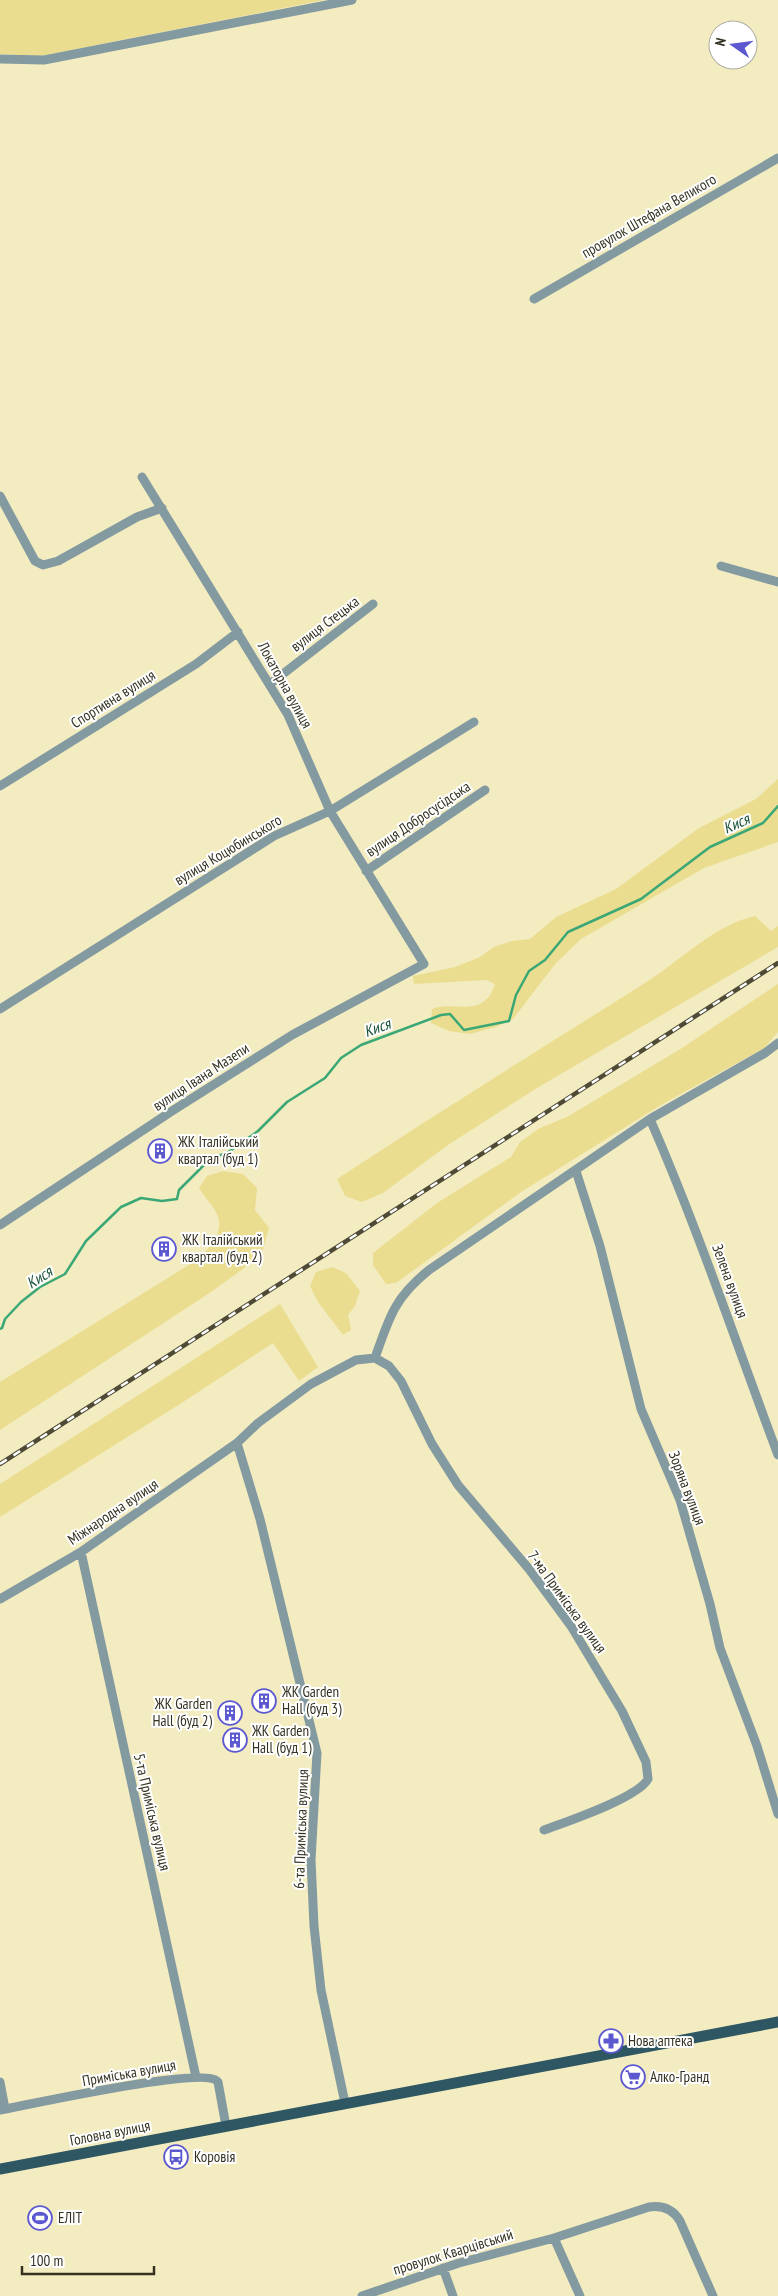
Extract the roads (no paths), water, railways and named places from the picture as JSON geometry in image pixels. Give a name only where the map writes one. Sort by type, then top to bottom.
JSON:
[{"type":"main road","name":"Головна вулиця","points":[[0,2169],[778,2022]]},
{"type":"street","points":[[0,59],[25,61],[54,58],[352,0]]},
{"type":"street","name":"провулок Штефана Великого","points":[[534,299],[778,158]]},
{"type":"street","name":"Локаторна вулиця","points":[[142,477],[288,715],[330,811],[424,964]]},
{"type":"street","points":[[0,496],[35,561],[43,565],[58,561],[137,517],[162,508]]},
{"type":"street","points":[[721,566],[778,582]]},
{"type":"street","name":"вулиця Стецька","points":[[270,684],[374,604]]},
{"type":"street","name":"Спортивна вулиця","points":[[0,786],[196,664],[238,632]]},
{"type":"street","name":"вулиця Коцюбинського","points":[[0,1009],[274,836],[330,811],[474,722]]},
{"type":"street","name":"вулиця Добросусідська","points":[[366,871],[485,790]]},
{"type":"street","name":"вулиця Івана Мазепи","points":[[0,1225],[172,1110],[292,1035],[424,964]]},
{"type":"street","points":[[375,1358],[391,1312],[416,1280],[438,1263],[650,1119],[765,1053],[778,1043]]},
{"type":"street","name":"Зелена вулиця","points":[[650,1119],[683,1195],[778,1455]]},
{"type":"street","name":"Зоряна вулиця","points":[[576,1171],[600,1246],[641,1409],[680,1500],[706,1588],[720,1648],[757,1746],[778,1814]]},
{"type":"street","name":"Міжнародна вулиця","points":[[0,1599],[81,1552],[237,1443],[258,1422],[311,1384],[354,1360],[375,1358]]},
{"type":"street","name":"7-ма Приміська вулиця","points":[[375,1358],[389,1366],[401,1381],[432,1444],[458,1485],[529,1569],[571,1626],[616,1701],[648,1766],[648,1779],[640,1788],[584,1815],[544,1830]]},
{"type":"street","name":"6-та Приміська вулиця","points":[[237,1443],[260,1519],[316,1742],[318,1773],[311,1860],[315,1936],[321,1990],[345,2103]]},
{"type":"street","name":"5-та Приміська вулиця","points":[[81,1552],[196,2077]]},
{"type":"street","name":"Приміська вулиця","points":[[2,2109],[166,2079],[212,2077],[217,2080],[226,2126]]},
{"type":"street","points":[[0,2082],[2,2109]]},
{"type":"street","name":"провулок Кварцівський","points":[[362,2296],[443,2268],[554,2238],[649,2207],[667,2208],[675,2213],[713,2296]]},
{"type":"street","points":[[554,2238],[580,2296]]},
{"type":"street","points":[[443,2268],[453,2296]]},
{"type":"waterway","name":"Кися","points":[[0,1329],[5,1319],[21,1302],[40,1287],[65,1274],[86,1241],[121,1207],[141,1198],[162,1201],[177,1199],[179,1190],[211,1158],[227,1153],[258,1131],[287,1102],[325,1078],[341,1058],[361,1045],[441,1015],[450,1014],[464,1030],[509,1021],[516,995],[529,971],[545,960],[568,932],[641,899],[710,847],[763,823],[778,806]]},
{"type":"railway","points":[[0,1464],[778,963]]},
{"type":"place","name":"ЖК Італійський квартал (буд 1)","points":[[160,1151]]},
{"type":"place","name":"ЖК Італійський квартал (буд 2)","points":[[164,1249]]},
{"type":"place","name":"ЖК Garden Hall (буд 3)","points":[[264,1701]]},
{"type":"place","name":"ЖК Garden Hall (буд 2)","points":[[230,1713]]},
{"type":"place","name":"ЖК Garden Hall (буд 1)","points":[[235,1740]]},
{"type":"place","name":"Нова аптека","points":[[611,2041]]},
{"type":"place","name":"Алко-Гранд","points":[[633,2077]]},
{"type":"place","name":"Коровія","points":[[176,2157]]},
{"type":"place","name":"ЕЛІТ","points":[[40,2218]]}]
